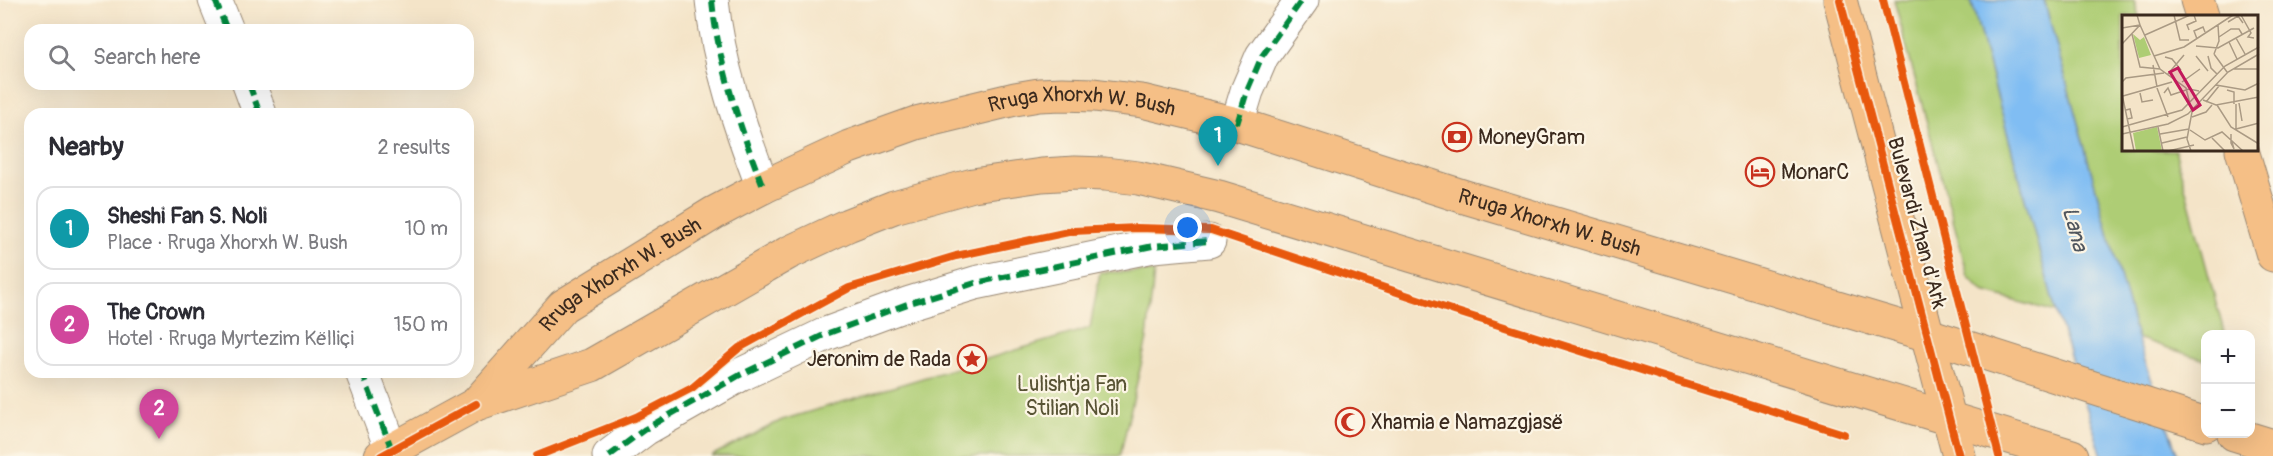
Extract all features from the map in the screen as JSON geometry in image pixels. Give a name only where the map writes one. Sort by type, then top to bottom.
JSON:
[{"type":"main road","name":"Bulevardi Zhan d'Ark","points":[[1840,0],[1959,456]]},
{"type":"main road","points":[[2198,0],[2202,15]]},
{"type":"main road","name":"Rruga Xhorxh W. Bush","points":[[476,405],[563,306],[714,213],[763,186],[878,136],[945,115],[1039,95],[1094,95],[1133,100],[1237,124],[1465,197],[1928,335],[2201,423]]},
{"type":"main road","points":[[2243,152],[2273,255]]},
{"type":"main road","name":"Rruga Xhorxh W. Bush","points":[[387,453],[476,405],[592,365],[788,253],[870,215],[973,185],[1042,175],[1075,173],[1138,178],[1219,197],[2072,456]]},
{"type":"main road","points":[[2247,438],[2273,446]]},
{"type":"street","points":[[215,0],[225,24]]},
{"type":"street","points":[[712,0],[726,71],[741,128],[763,186]]},
{"type":"street","points":[[1237,124],[1247,91],[1262,56],[1302,0]]},
{"type":"street","points":[[251,90],[258,108]]},
{"type":"street","points":[[609,456],[645,429],[740,375],[826,334],[910,303],[975,283],[1153,246],[1209,241]]},
{"type":"street","points":[[364,378],[387,453]]},
{"type":"green space","points":[[1894,0],[1971,0],[2056,312],[1983,292],[1968,276]]},
{"type":"green space","points":[[2044,0],[2134,0],[2139,15],[2122,15],[2122,152],[2176,152],[2223,330],[2201,330],[2201,359],[2137,338]]},
{"type":"green space","name":"Lulishtja Fan Stilian Noli","points":[[1100,272],[1154,272],[1147,339],[1120,456],[711,456],[782,420],[1090,328]]},
{"type":"water","name":"Lana","points":[[1971,0],[2044,0],[2137,338],[2178,456],[2102,456],[2056,312]]},
{"type":"marked path","points":[[215,0],[225,24]]},
{"type":"marked path","points":[[712,0],[719,48],[731,95],[763,187]]},
{"type":"marked path","points":[[1237,124],[1247,91],[1262,56],[1302,0]]},
{"type":"marked path","points":[[251,90],[258,108]]},
{"type":"marked path","points":[[609,456],[645,429],[740,375],[826,334],[910,303],[975,283],[1153,246],[1209,241]]},
{"type":"marked path","points":[[364,378],[392,450]]},
{"type":"cycle path","points":[[1840,0],[1959,456]]},
{"type":"cycle path","points":[[1883,0],[1999,456]]},
{"type":"cycle path","points":[[537,456],[636,417],[692,388],[739,348],[849,288],[956,256],[1073,231],[1137,228],[1211,230],[1454,311],[1844,434]]},
{"type":"cycle path","points":[[381,456],[476,404]]},
{"type":"place","name":"MoneyGram","points":[[1457,137]]},
{"type":"place","name":"Sheshi Fan S. Noli","points":[[1218,166]]},
{"type":"place","name":"MonarC","points":[[1760,172]]},
{"type":"place","name":"Jeronim de Rada","points":[[972,359]]},
{"type":"place","name":"Xhamia e Namazgjasë","points":[[1350,422]]},
{"type":"place","name":"The Crown","points":[[159,439]]}]
